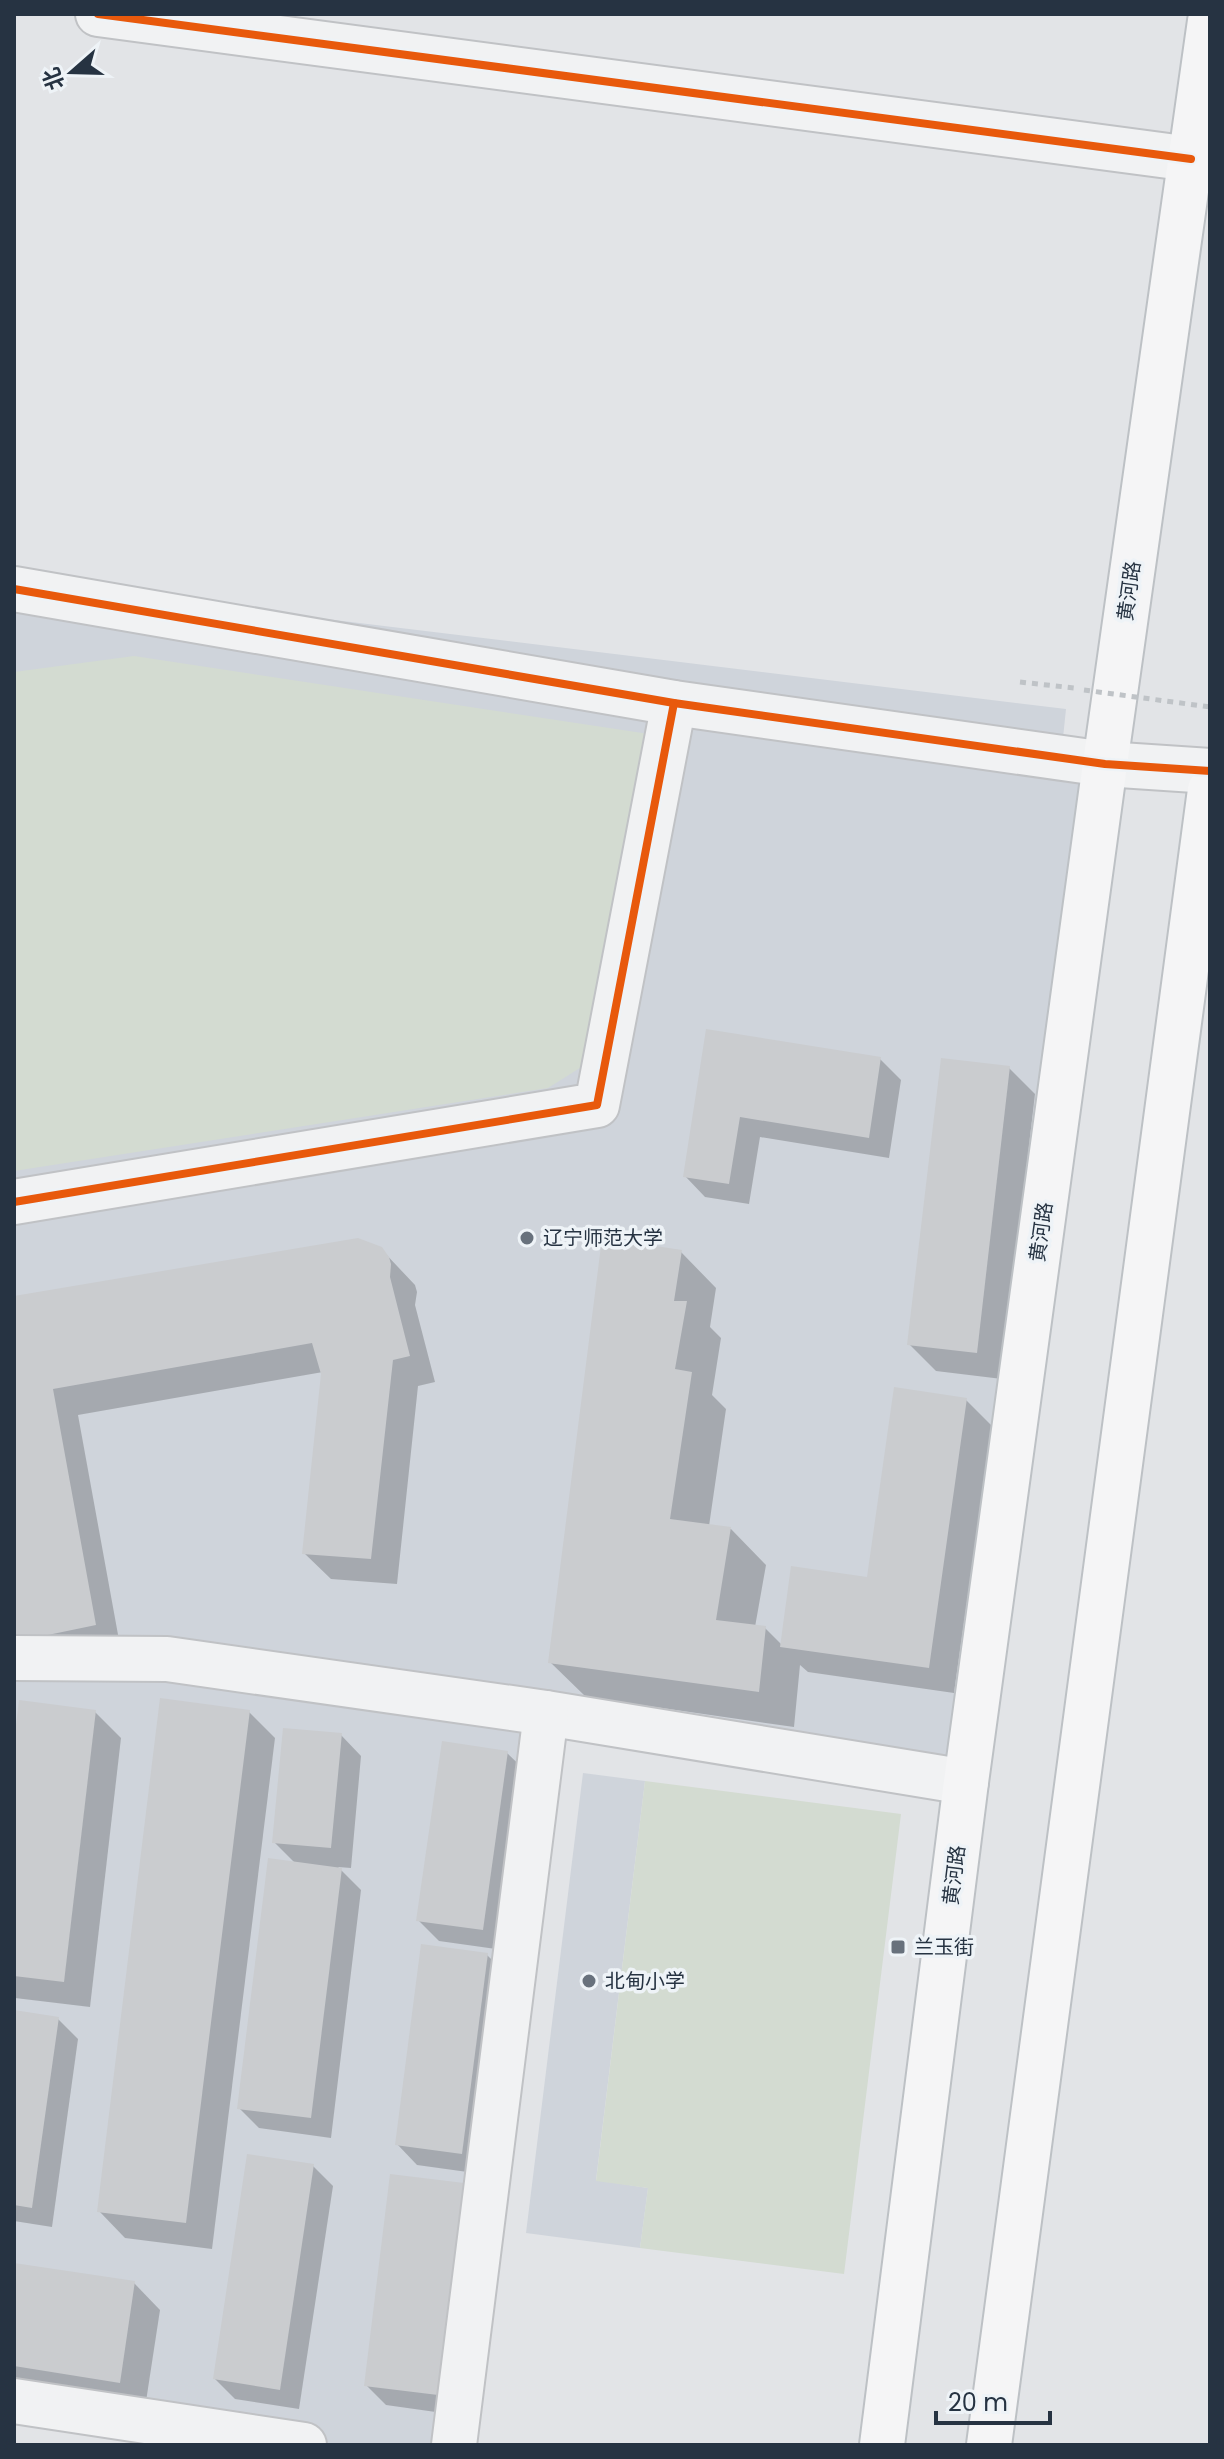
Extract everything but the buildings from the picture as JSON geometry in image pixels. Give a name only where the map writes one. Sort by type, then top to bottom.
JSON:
[{"type":"main road","name":"黄河路","points":[[882,2445],[966,1782],[1210,21]]},
{"type":"main road","points":[[989,2445],[1210,790]]},
{"type":"street","points":[[98,14],[1191,159]]},
{"type":"street","points":[[14,589],[674,703],[1105,764],[1210,771]]},
{"type":"street","points":[[14,1202],[597,1105],[674,703]]},
{"type":"street","points":[[14,1658],[167,1659],[546,1713],[966,1782]]},
{"type":"street","points":[[454,2445],[546,1713]]},
{"type":"street","points":[[14,2401],[304,2445]]},
{"type":"path","points":[[1020,682],[1210,707]]},
{"type":"shaded area","name":"辽宁师范大学","points":[[14,581],[1066,709],[1061,757],[1105,764],[966,1782],[546,1713],[454,2445],[304,2445],[14,2401]]},
{"type":"shaded area","points":[[134,656],[649,734],[583,1066],[548,1088],[14,1171],[14,672]]},
{"type":"shaded area","name":"北甸小学","points":[[583,1773],[645,1781],[596,2180],[648,2188],[640,2248],[526,2233]]},
{"type":"shaded area","points":[[645,1781],[901,1814],[844,2274],[640,2248],[648,2188],[596,2181]]},
{"type":"cycle path","points":[[98,14],[1191,159]]},
{"type":"cycle path","points":[[14,589],[674,703],[1105,764],[1210,771]]},
{"type":"cycle path","points":[[14,1202],[597,1105],[674,703]]},
{"type":"place","name":"辽宁师范大学","points":[[527,1238]]},
{"type":"place","name":"兰玉街","points":[[898,1947]]},
{"type":"place","name":"北甸小学","points":[[589,1981]]}]
